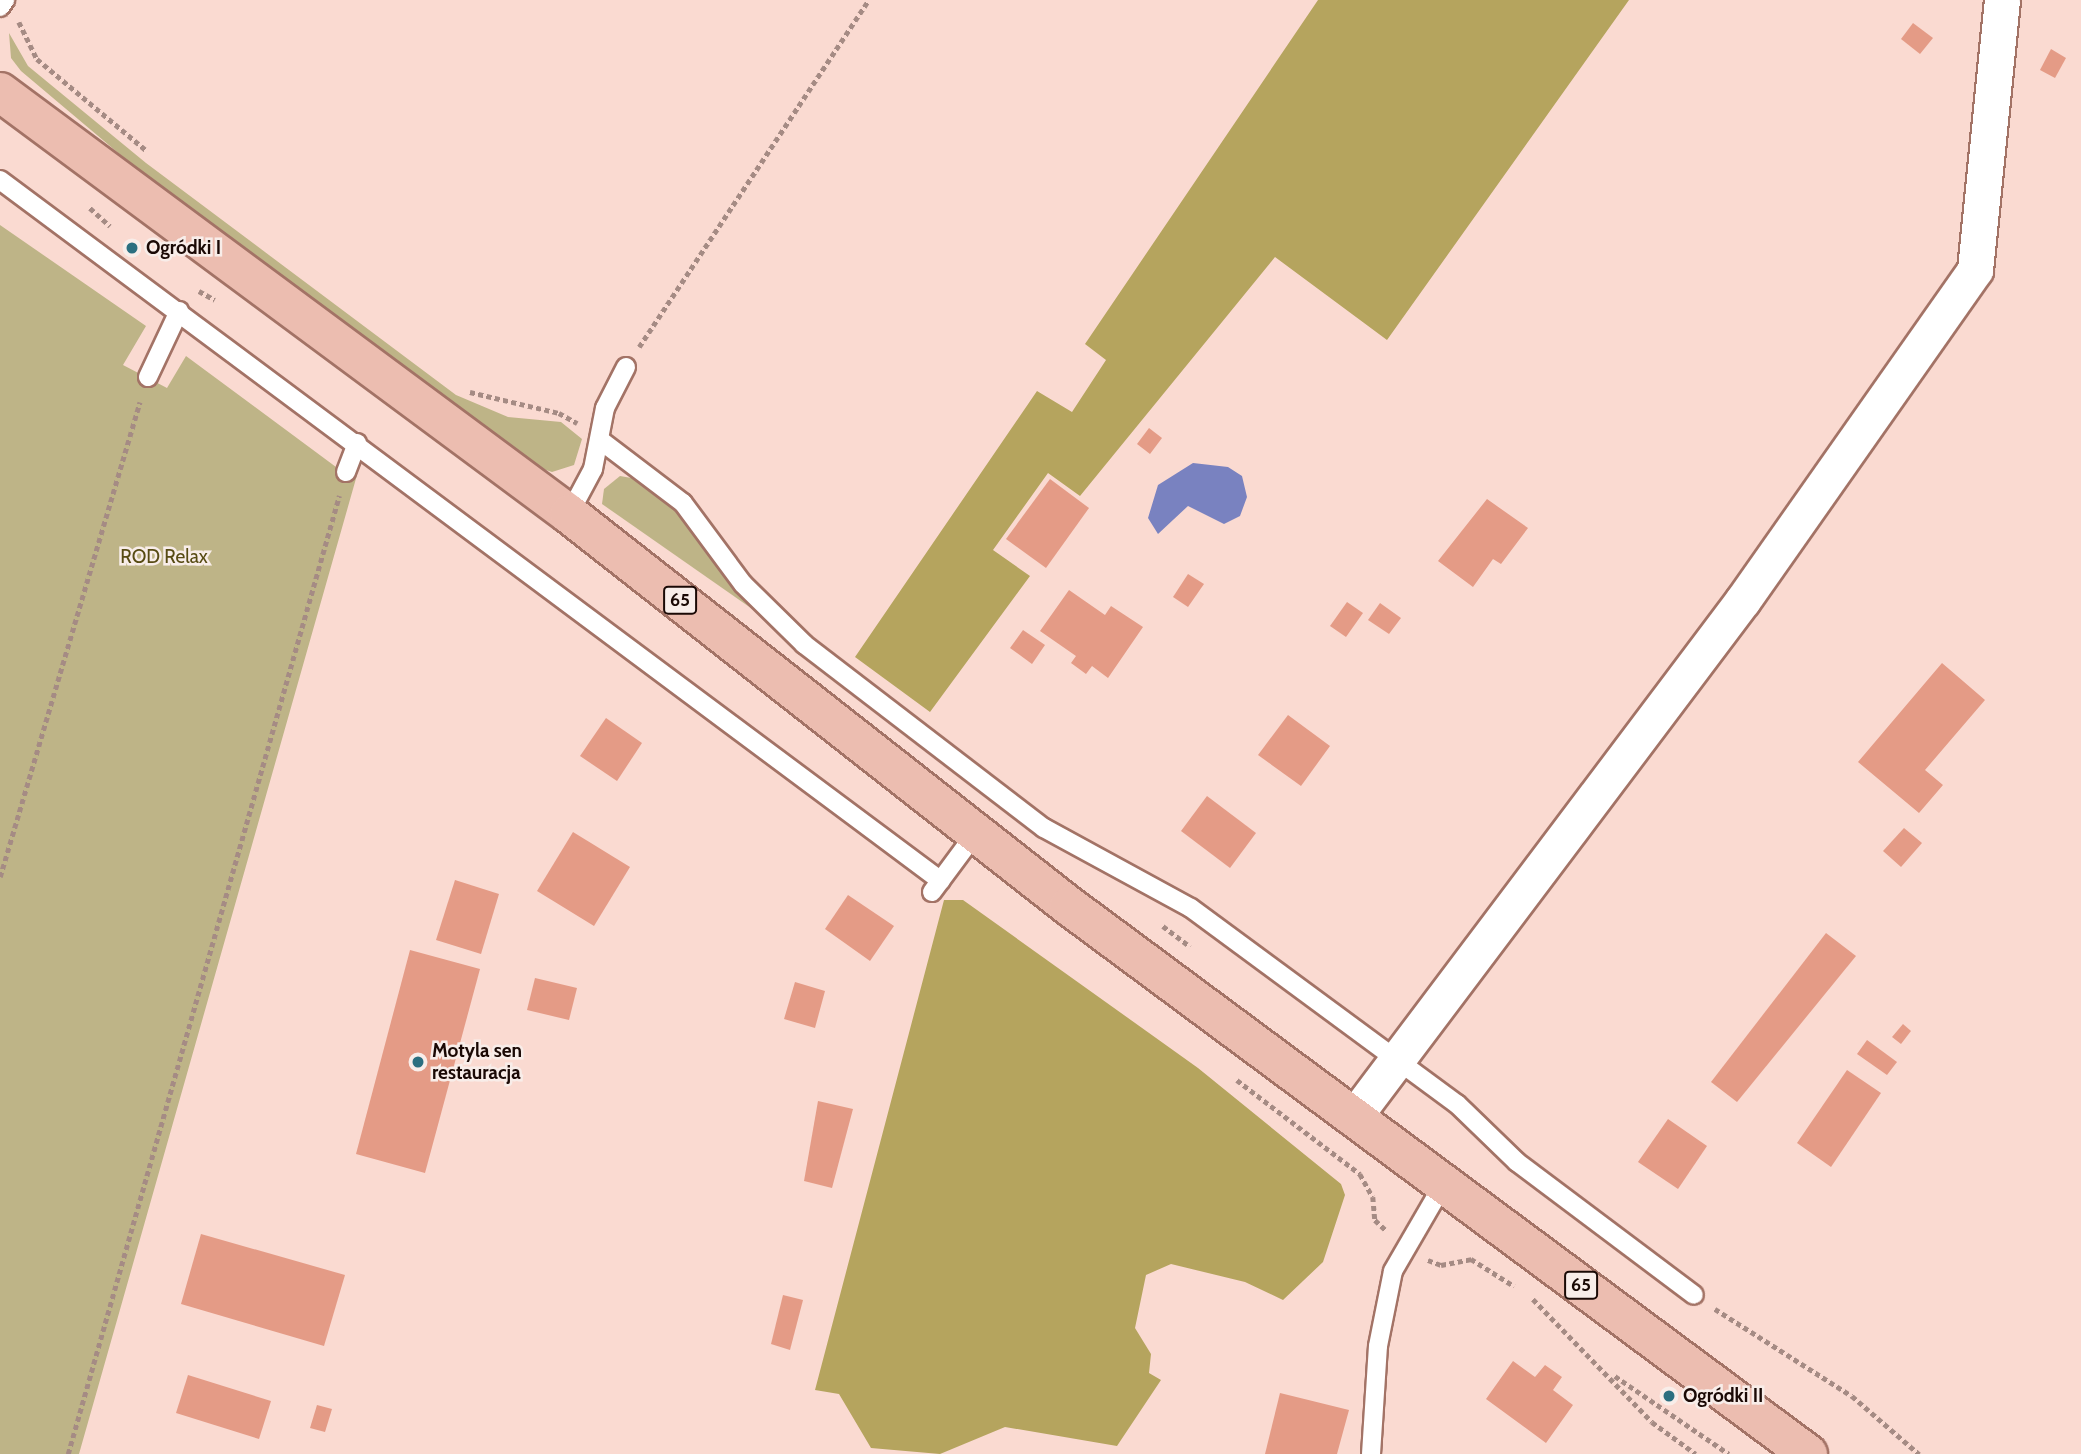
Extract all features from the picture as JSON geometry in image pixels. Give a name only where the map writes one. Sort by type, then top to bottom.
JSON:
[{"type":"main road","name":"65","points":[[0,92],[569,514],[975,834],[1353,1118],[1808,1454]]},
{"type":"street","points":[[1353,1118],[1395,1057],[1743,600],[1975,270],[2002,0]]},
{"type":"lane","points":[[0,180],[357,443],[937,886],[975,834]]},
{"type":"lane","points":[[148,377],[179,312]]},
{"type":"lane","points":[[569,514],[600,440],[605,408],[626,367]]},
{"type":"lane","points":[[600,440],[683,503],[743,584],[804,645],[1044,828],[1191,908],[1457,1104],[1517,1163],[1694,1295]]},
{"type":"lane","points":[[346,472],[357,443]]},
{"type":"lane","points":[[1371,1454],[1386,1295],[1405,1245],[1444,1183]]},
{"type":"path","points":[[626,367],[869,0]]},
{"type":"path","points":[[5,8],[23,25],[37,59],[152,155]]},
{"type":"path","points":[[0,877],[148,377]]},
{"type":"path","points":[[463,388],[483,399],[559,413],[600,440]]},
{"type":"path","points":[[68,1454],[346,472]]},
{"type":"path","points":[[1157,921],[1201,955]]},
{"type":"path","points":[[1483,1264],[1531,1298],[1611,1374],[1652,1422],[1696,1454]]},
{"type":"path","points":[[1694,1295],[1853,1396],[1919,1454]]},
{"type":"path","points":[[1611,1374],[1729,1454]]},
{"type":"green space","points":[[9,33],[28,66],[146,163],[456,395],[508,417],[561,422],[582,439],[574,465],[552,472],[537,467],[142,173],[21,71],[11,58]]},
{"type":"green space","name":"ROD Relax","points":[[0,225],[146,326],[123,365],[167,388],[186,356],[336,467],[357,475],[79,1454],[0,1454]]},
{"type":"green space","points":[[620,476],[637,479],[683,516],[758,613],[602,504],[604,489]]},
{"type":"shaded area","points":[[1318,0],[1629,0],[1387,340],[1275,257],[1080,496],[1048,473],[993,550],[1030,576],[930,712],[855,657],[1037,391],[1072,412],[1106,360],[1085,344]]},
{"type":"shaded area","points":[[944,900],[963,900],[1198,1068],[1341,1184],[1345,1195],[1323,1262],[1283,1300],[1245,1282],[1171,1264],[1146,1275],[1135,1328],[1151,1354],[1149,1373],[1161,1380],[1117,1446],[1005,1427],[940,1454],[871,1448],[839,1394],[815,1390]]},
{"type":"water","points":[[1193,463],[1228,467],[1242,476],[1247,497],[1240,516],[1224,524],[1188,506],[1158,534],[1148,518],[1158,485]]},
{"type":"building","points":[[1913,23],[1933,38],[1920,54],[1901,39]]},
{"type":"building","points":[[2051,49],[2066,58],[2055,78],[2040,70]]},
{"type":"building","points":[[1149,428],[1162,438],[1150,454],[1137,444]]},
{"type":"building","points":[[1050,479],[1089,508],[1046,568],[1006,539]]},
{"type":"building","points":[[1487,499],[1528,528],[1501,564],[1493,559],[1473,587],[1438,561]]},
{"type":"building","points":[[1188,574],[1204,584],[1188,607],[1173,597]]},
{"type":"building","points":[[1069,590],[1105,615],[1111,606],[1143,627],[1108,678],[1092,666],[1086,674],[1071,663],[1076,656],[1040,631]]},
{"type":"building","points":[[1347,602],[1363,613],[1346,637],[1330,626]]},
{"type":"building","points":[[1380,603],[1401,618],[1389,634],[1368,620]]},
{"type":"building","points":[[1023,630],[1045,645],[1032,664],[1010,648]]},
{"type":"building","points":[[1942,663],[1985,700],[1925,770],[1943,785],[1919,813],[1858,762]]},
{"type":"building","points":[[1288,715],[1330,746],[1301,786],[1258,755]]},
{"type":"building","points":[[606,718],[642,743],[617,781],[580,756]]},
{"type":"building","points":[[1207,796],[1256,833],[1230,868],[1181,831]]},
{"type":"building","points":[[1904,828],[1922,843],[1901,867],[1883,851]]},
{"type":"building","points":[[573,832],[630,867],[594,926],[537,891]]},
{"type":"building","points":[[455,880],[499,894],[481,954],[436,940]]},
{"type":"building","points":[[848,895],[894,926],[870,961],[825,929]]},
{"type":"building","points":[[1826,933],[1856,956],[1737,1102],[1711,1082]]},
{"type":"building","points":[[410,950],[480,969],[425,1173],[356,1154]]},
{"type":"building","points":[[535,978],[577,988],[569,1020],[527,1010]]},
{"type":"building","points":[[795,982],[825,991],[815,1028],[784,1019]]},
{"type":"building","points":[[1903,1024],[1911,1031],[1901,1044],[1892,1037]]},
{"type":"building","points":[[1867,1040],[1897,1062],[1887,1075],[1857,1054]]},
{"type":"building","points":[[1847,1070],[1881,1093],[1831,1167],[1797,1143]]},
{"type":"building","points":[[818,1101],[853,1109],[832,1188],[804,1181]]},
{"type":"building","points":[[1668,1119],[1707,1146],[1678,1189],[1638,1162]]},
{"type":"building","points":[[201,1234],[345,1275],[324,1346],[181,1304]]},
{"type":"building","points":[[783,1295],[803,1300],[790,1350],[771,1344]]},
{"type":"building","points":[[1513,1361],[1535,1377],[1545,1365],[1562,1377],[1553,1390],[1573,1405],[1546,1443],[1486,1399]]},
{"type":"building","points":[[188,1375],[271,1401],[259,1439],[176,1413]]},
{"type":"building","points":[[1280,1393],[1349,1410],[1337,1454],[1265,1454]]},
{"type":"building","points":[[317,1405],[332,1409],[325,1432],[310,1428]]},
{"type":"place","name":"Ogródki I","points":[[132,248]]},
{"type":"place","name":"Motyla sen restauracja","points":[[418,1062]]},
{"type":"place","name":"Ogródki II","points":[[1669,1396]]}]
